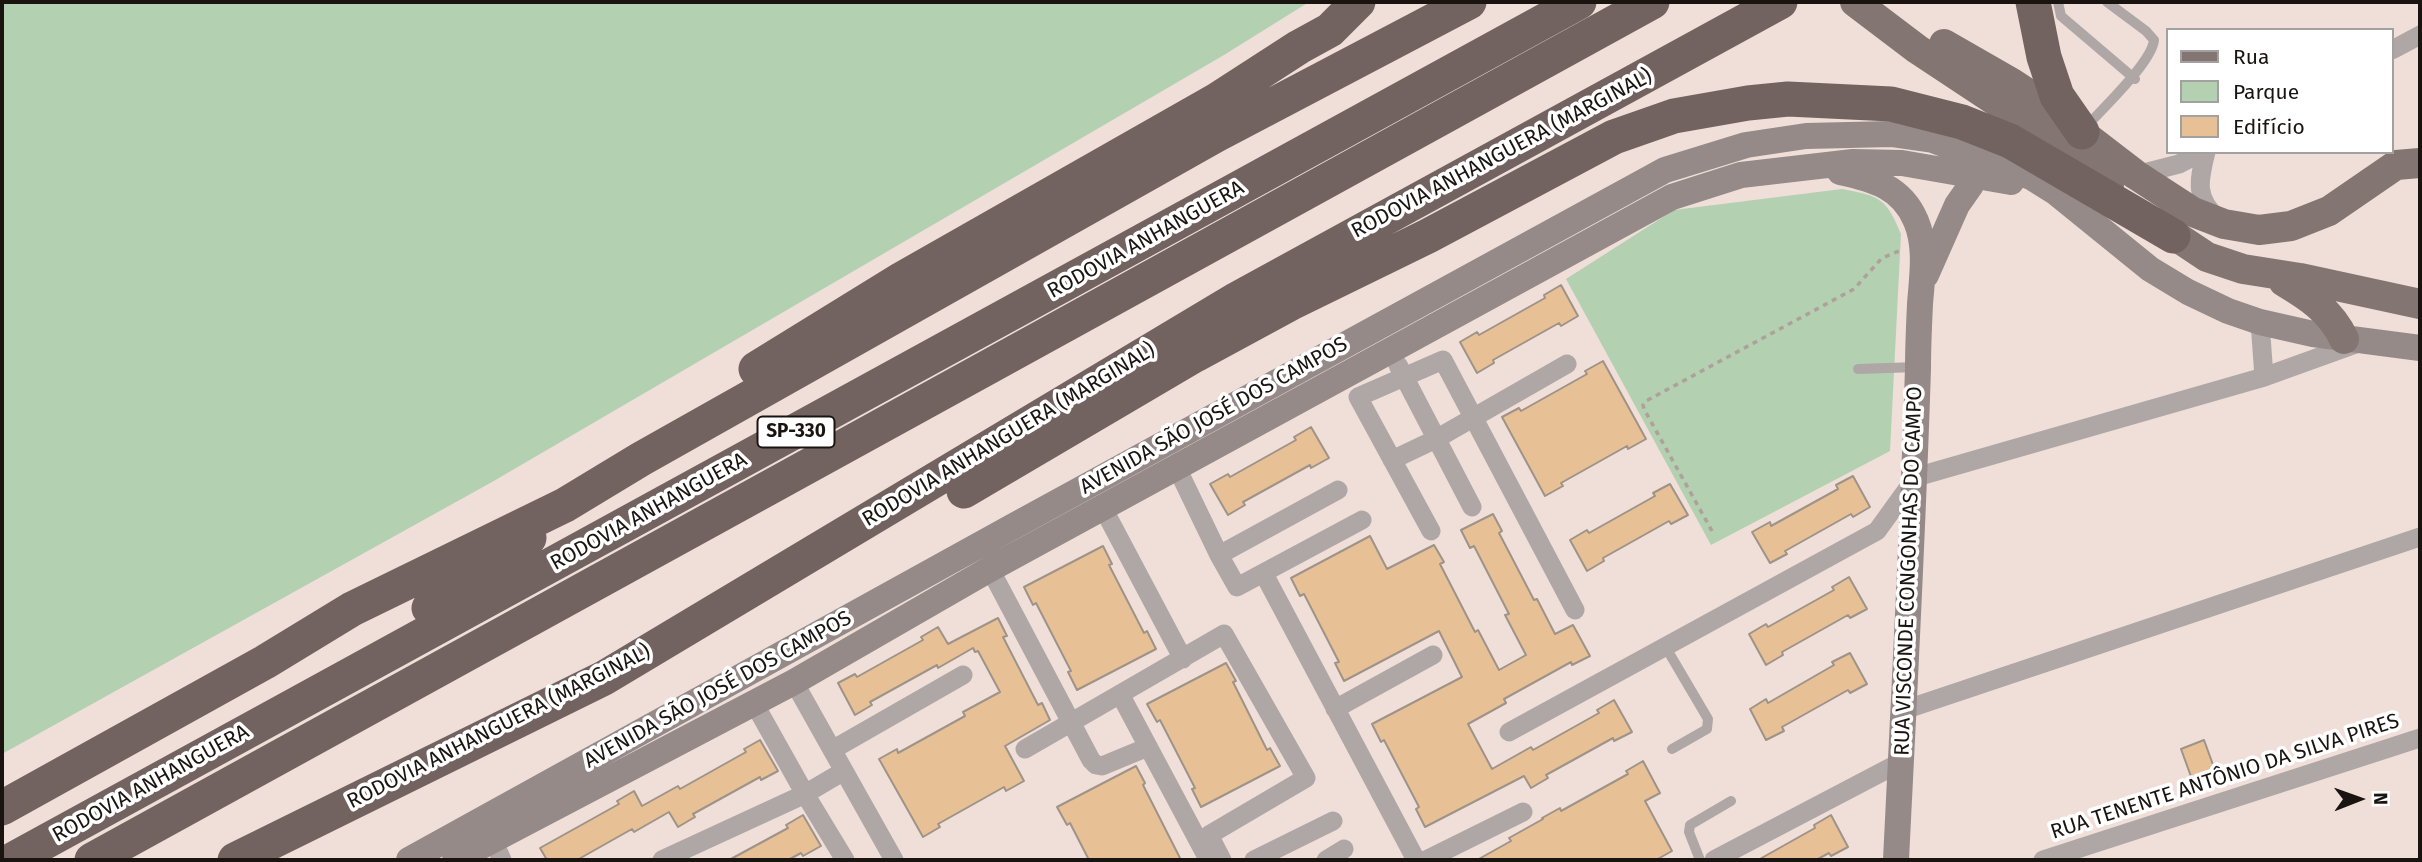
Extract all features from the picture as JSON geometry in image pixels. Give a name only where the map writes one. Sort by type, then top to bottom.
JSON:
[{"type":"highway","points":[[641,459],[687,412],[902,279],[1217,100],[1330,30],[1358,2]]},
{"type":"highway","points":[[2,808],[254,668],[352,609],[565,505],[641,459],[1216,135],[1469,2]]},
{"type":"highway","name":"RODOVIA ANHANGUERA","points":[[12,860],[1579,2]]},
{"type":"highway","name":"RODOVIA ANHANGUERA","points":[[92,860],[1652,2]]},
{"type":"highway","name":"RODOVIA ANHANGUERA (MARGINAL)","points":[[235,860],[604,678],[1237,299],[1780,2]]},
{"type":"highway","points":[[2033,2],[2043,57],[2057,96],[2082,132]]},
{"type":"highway","points":[[604,678],[737,620],[1035,451],[1195,355],[1291,303],[1428,236],[1614,136],[1674,116],[1788,99],[1891,104],[1962,122],[2010,141],[2173,236]]},
{"type":"highway","points":[[101,811],[481,575],[513,553],[565,505]]},
{"type":"main road","points":[[1875,7],[1922,30],[2012,83],[2082,132],[2136,175],[2193,212],[2224,224],[2259,230],[2291,226],[2329,211],[2396,165],[2420,163]]},
{"type":"main road","points":[[1875,7],[2047,135],[2173,236],[2207,257],[2243,269],[2420,304]]},
{"type":"main road","points":[[2261,271],[2280,279],[2318,303],[2353,340]]},
{"type":"street","points":[[2394,49],[2420,35]]},
{"type":"street","name":"AVENIDA SÃO JOSÉ DOS CAMPOS","points":[[409,860],[1665,170],[1746,145],[1806,136],[1891,134],[1933,141],[1978,166],[2055,192],[2150,269],[2228,311],[2260,322],[2353,340],[2420,348]]},
{"type":"street","points":[[2136,175],[2179,164],[2200,154]]},
{"type":"street","points":[[2204,154],[2199,178],[2201,197],[2211,212],[2224,224]]},
{"type":"street","name":"AVENIDA SÃO JOSÉ DOS CAMPOS","points":[[455,860],[498,850],[990,569],[1672,197],[1741,174],[1811,166],[1853,162],[1978,166]]},
{"type":"street","name":"RUA VISCONDE CONGONHAS DO CAMPO","points":[[1811,166],[1863,177],[1895,191],[1916,220],[1922,239],[1923,283],[1916,477],[1896,860]]},
{"type":"street","name":"RUA VISCONDE CONGONHAS DO CAMPO","points":[[1923,283],[1957,205],[1971,185],[1978,166]]},
{"type":"street","points":[[2260,322],[2264,377]]},
{"type":"street","points":[[1509,732],[1877,531],[1916,477],[2264,377],[2353,340]]},
{"type":"street","points":[[1390,352],[1472,507]]},
{"type":"street","points":[[1431,531],[1358,397],[1443,360],[1575,610]]},
{"type":"street","points":[[1392,460],[1436,439],[1567,363]]},
{"type":"street","points":[[1177,468],[1237,587],[1362,520]]},
{"type":"street","points":[[1219,555],[1338,490]]},
{"type":"street","points":[[1103,508],[1183,659]]},
{"type":"street","points":[[1905,710],[2420,537]]},
{"type":"street","points":[[990,569],[1091,760],[1102,766],[1148,747]]},
{"type":"street","points":[[1264,574],[1416,860]]},
{"type":"street","points":[[1025,749],[1224,634],[1306,778],[1209,835],[1222,860]]},
{"type":"street","points":[[1335,709],[1433,655]]},
{"type":"street","points":[[832,751],[963,675]]},
{"type":"street","points":[[794,682],[894,860]]},
{"type":"street","points":[[1120,694],[1209,860]]},
{"type":"street","points":[[754,703],[845,860]]},
{"type":"street","name":"RUA TENENTE ANTÔNIO DA SILVA PIRES","points":[[2043,860],[2420,738]]},
{"type":"street","points":[[1714,860],[1901,762]]},
{"type":"street","points":[[662,860],[805,794],[844,771]]},
{"type":"street","points":[[1426,860],[1523,812]]},
{"type":"street","points":[[1254,860],[1333,821]]},
{"type":"street","points":[[1326,860],[1343,849]]},
{"type":"lane","points":[[2058,2],[2061,16],[2134,78]]},
{"type":"lane","points":[[2082,132],[2134,78],[2154,40],[2147,31],[2107,2]]},
{"type":"lane","points":[[1858,369],[1918,367]]},
{"type":"lane","points":[[1665,646],[1709,725],[1707,729],[1671,749]]},
{"type":"lane","points":[[1700,860],[1689,832],[1690,824],[1731,801]]},
{"type":"path","points":[[1712,531],[1644,409],[1646,401],[1854,289],[1882,258],[1890,253],[1907,251],[1922,255]]},
{"type":"green space","points":[[2,2],[1309,2],[1224,55],[492,482],[2,754]]},
{"type":"green space","points":[[1842,189],[1865,194],[1880,201],[1891,213],[1901,234],[1890,451],[1711,545],[1566,279],[1674,210]]},
{"type":"building","points":[[1561,285],[1578,316],[1561,326],[1559,323],[1493,360],[1494,363],[1477,373],[1460,342],[1477,332],[1479,335],[1545,298],[1544,295]]},
{"type":"building","points":[[1603,361],[1646,439],[1628,449],[1627,446],[1561,483],[1563,486],[1545,496],[1502,417],[1519,408],[1521,411],[1587,374],[1585,371]]},
{"type":"building","points":[[1311,427],[1329,458],[1311,468],[1310,465],[1243,502],[1245,505],[1228,515],[1210,484],[1228,474],[1230,477],[1296,440],[1294,437]]},
{"type":"building","points":[[1853,476],[1870,507],[1853,517],[1851,514],[1785,551],[1787,554],[1770,563],[1752,532],[1770,522],[1771,526],[1838,489],[1836,485]]},
{"type":"building","points":[[1670,484],[1688,515],[1671,524],[1669,521],[1603,558],[1604,561],[1587,571],[1570,540],[1587,530],[1589,533],[1655,496],[1653,493]]},
{"type":"building","points":[[1493,514],[1502,531],[1499,533],[1555,634],[1573,625],[1590,656],[1572,665],[1571,662],[1504,699],[1506,703],[1468,724],[1492,769],[1531,747],[1533,750],[1599,713],[1597,710],[1614,700],[1632,732],[1614,741],[1613,738],[1546,775],[1548,778],[1531,788],[1524,776],[1425,827],[1416,809],[1419,807],[1384,740],[1381,742],[1372,724],[1462,677],[1439,631],[1344,681],[1335,663],[1339,662],[1304,594],[1300,596],[1291,578],[1370,536],[1387,569],[1434,545],[1444,562],[1440,564],[1475,632],[1478,630],[1499,670],[1526,655],[1505,615],[1509,614],[1474,546],[1470,548],[1461,530]]},
{"type":"building","points":[[1103,546],[1112,564],[1109,565],[1144,633],[1147,631],[1156,649],[1077,690],[1068,672],[1071,671],[1036,603],[1033,605],[1024,587]]},
{"type":"building","points":[[1849,577],[1867,609],[1850,618],[1848,615],[1782,652],[1783,655],[1766,665],[1749,634],[1766,624],[1768,627],[1834,590],[1832,587]]},
{"type":"building","points":[[998,618],[1007,636],[1003,637],[1038,705],[1042,703],[1050,720],[1005,746],[1024,781],[1006,791],[1004,787],[938,824],[940,827],[923,837],[879,759],[897,749],[898,753],[965,716],[963,712],[1000,692],[978,651],[975,652],[973,648],[938,668],[937,665],[870,702],[872,705],[855,715],[838,683],[855,674],[857,677],[923,640],[921,637],[938,627],[948,644]]},
{"type":"building","points":[[1850,653],[1867,684],[1850,693],[1848,690],[1782,727],[1784,731],[1766,740],[1750,709],[1766,699],[1768,703]]},
{"type":"building","points":[[1226,663],[1267,750],[1270,748],[1280,766],[1201,807],[1192,789],[1195,788],[1160,720],[1157,722],[1147,704]]},
{"type":"building","points":[[760,740],[778,771],[761,780],[760,777],[693,814],[695,817],[678,827],[669,812],[577,860],[547,860],[540,848],[619,804],[617,801],[634,791],[642,806],[678,786],[680,789],[746,752],[744,749]]},
{"type":"building","points":[[2204,740],[2216,773],[2193,782],[2181,749]]},
{"type":"building","points":[[1643,761],[1660,793],[1645,801],[1672,851],[1656,860],[1477,860],[1511,841],[1509,838],[1542,818],[1560,808],[1561,811],[1628,774],[1626,771]]},
{"type":"building","points":[[1136,766],[1181,860],[1089,860],[1070,823],[1067,825],[1057,807]]},
{"type":"building","points":[[803,815],[821,846],[803,856],[801,853],[788,860],[729,860],[788,828],[786,825]]},
{"type":"building","points":[[1831,815],[1848,847],[1816,860],[1758,860],[1815,828],[1814,825]]}]
